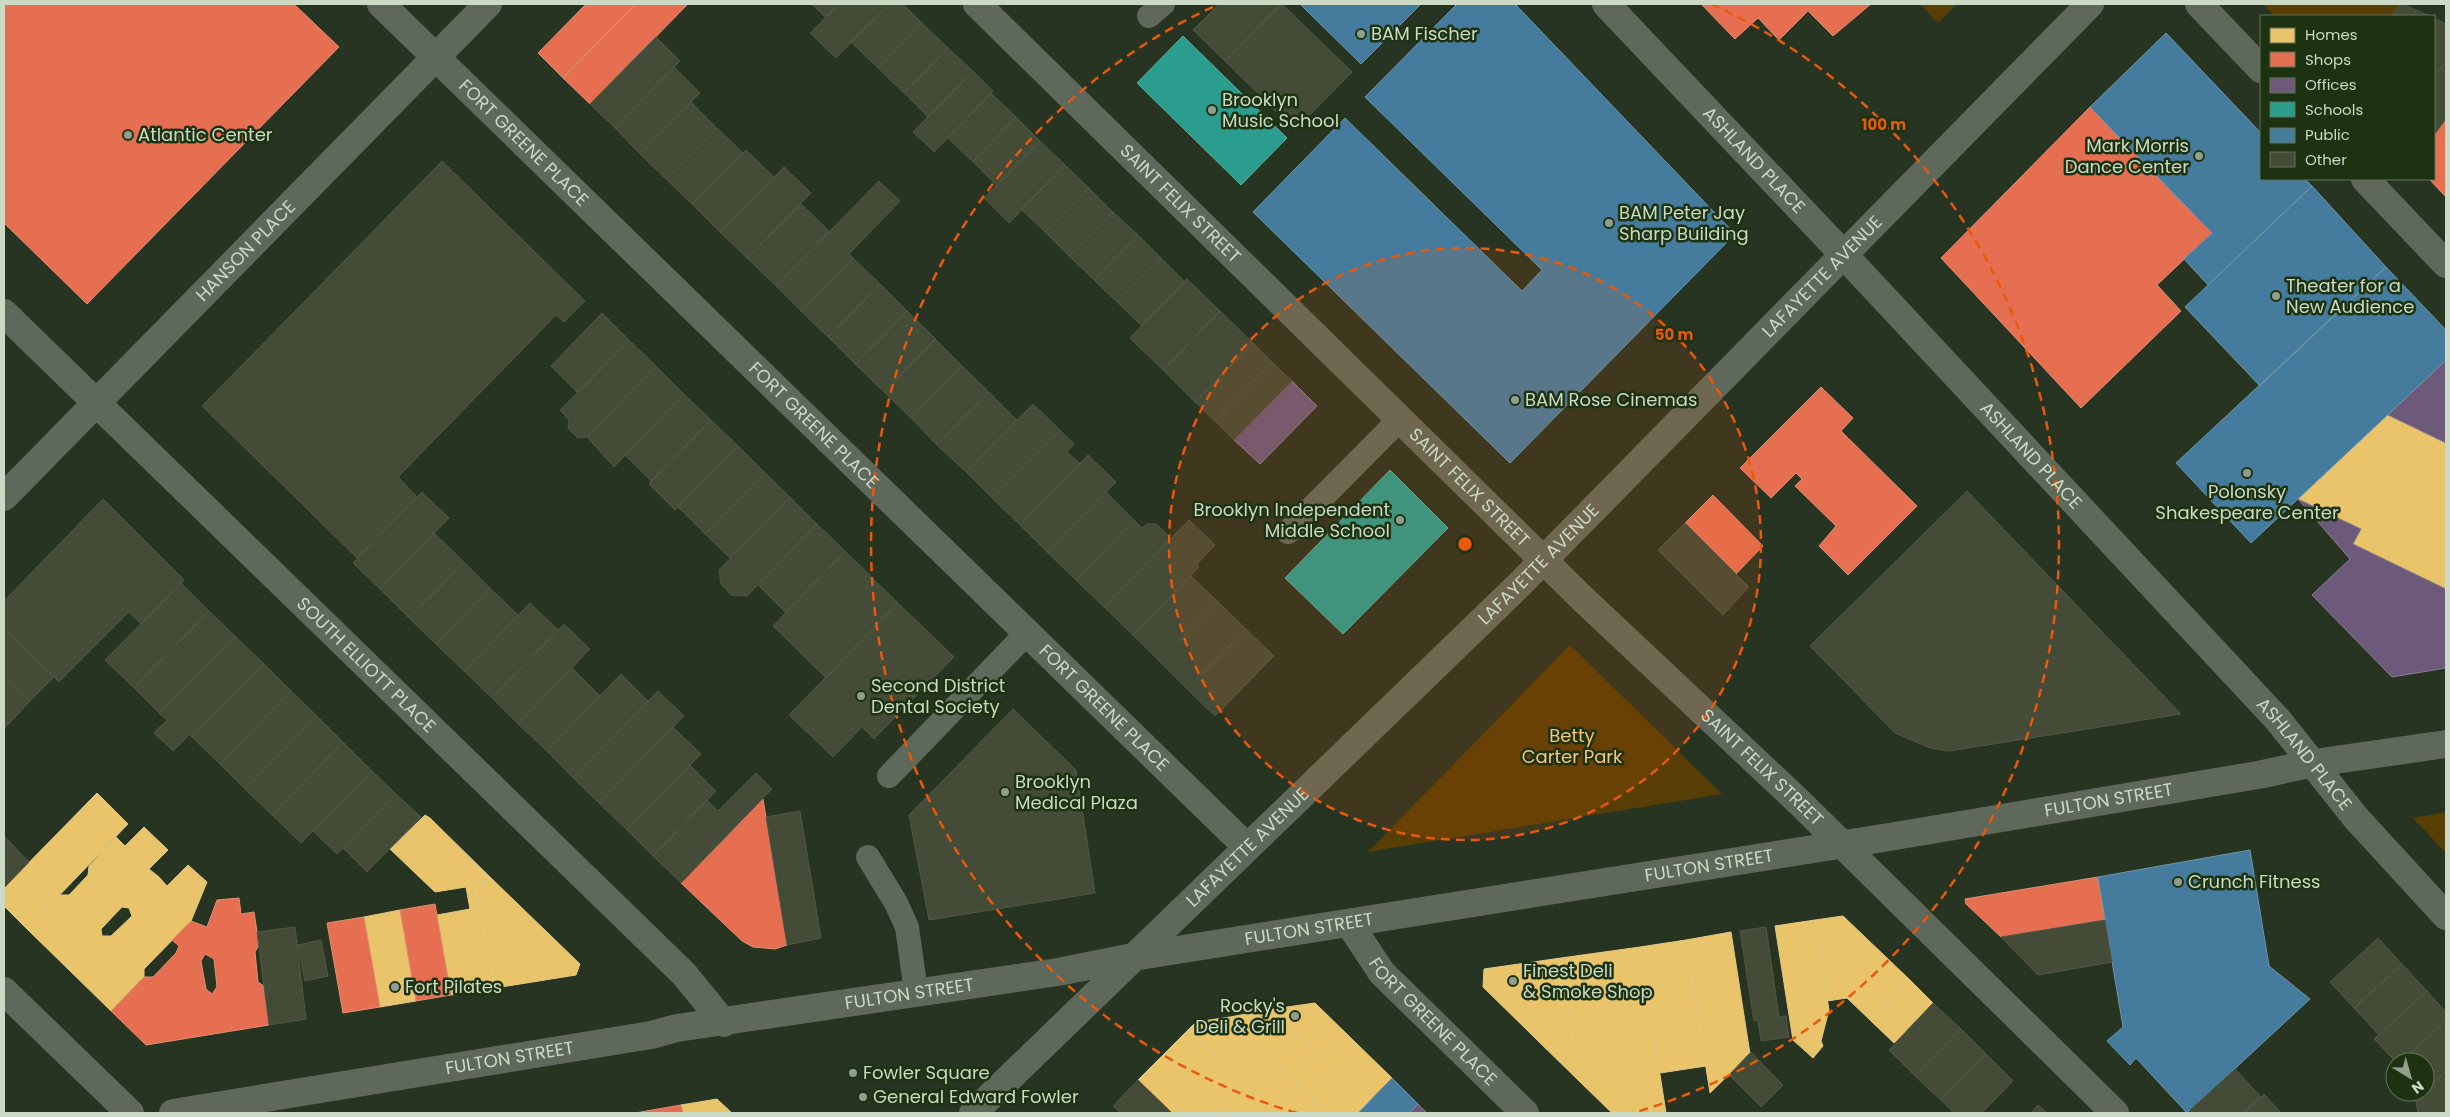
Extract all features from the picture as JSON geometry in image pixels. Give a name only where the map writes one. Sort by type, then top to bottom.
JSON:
[{"type":"street","name":"FORT GREENE PLACE","points":[[381,4],[1247,847]]},
{"type":"street","name":"HANSON PLACE","points":[[4,497],[488,4]]},
{"type":"street","name":"SAINT FELIX STREET","points":[[977,4],[1543,560],[1840,844],[2115,1113]]},
{"type":"street","name":"ASHLAND PLACE","points":[[1606,4],[1843,254],[2278,720],[2356,818],[2446,916]]},
{"type":"street","name":"LAFAYETTE AVENUE","points":[[973,1113],[1543,560],[2090,4]]},
{"type":"street","points":[[2200,4],[2260,68]]},
{"type":"street","points":[[2366,180],[2446,264]]},
{"type":"street","name":"SOUTH ELLIOTT PLACE","points":[[4,312],[684,974],[724,1023]]},
{"type":"street","name":"FULTON STREET","points":[[173,1113],[651,1035],[678,1028],[724,1023],[916,992],[1058,972],[1133,957],[2258,775],[2314,763],[2446,744]]},
{"type":"street","name":"FORT GREENE PLACE","points":[[1349,923],[1382,974],[1525,1113]]},
{"type":"street","points":[[4,991],[130,1113]]},
{"type":"lane","points":[[1288,532],[1400,419]]},
{"type":"lane","points":[[889,776],[1026,633]]},
{"type":"lane","points":[[868,857],[896,903],[907,927],[916,992]]},
{"type":"green space","points":[[1920,4],[1957,4],[1938,23]]},
{"type":"green space","points":[[2263,4],[2401,4],[2392,15],[2274,15]]},
{"type":"green space","name":"Betty Carter Park","points":[[1570,645],[1722,794],[1367,852],[1375,845]]},
{"type":"green space","points":[[2446,812],[2446,853],[2413,818]]},
{"type":"building: Homes","points":[[2388,415],[2446,443],[2446,589],[2353,544],[2361,529],[2298,499]]},
{"type":"building: Homes","points":[[97,793],[128,824],[27,929],[4,906],[4,888]]},
{"type":"building: Homes","points":[[425,815],[490,877],[482,885],[477,879],[474,883],[495,988],[451,995],[437,915],[470,909],[466,887],[435,892],[390,849]]},
{"type":"building: Homes","points":[[144,827],[168,850],[149,869],[159,877],[129,908],[122,907],[101,929],[102,936],[68,969],[27,929],[59,895],[69,895],[88,875],[89,866],[116,837],[125,846]]},
{"type":"building: Homes","points":[[188,865],[207,882],[191,921],[144,969],[144,977],[111,1011],[68,969],[102,936],[111,936],[132,916],[129,908],[159,877],[167,886]]},
{"type":"building: Homes","points":[[490,877],[580,964],[576,975],[495,988],[474,883],[477,879],[482,885]]},
{"type":"building: Homes","points":[[400,910],[416,1001],[380,1007],[364,917]]},
{"type":"building: Homes","points":[[1843,916],[1910,980],[1871,1021],[1847,998],[1827,1001],[1815,920]]},
{"type":"building: Homes","points":[[1815,920],[1829,1010],[1821,1041],[1823,1046],[1813,1058],[1793,1040],[1775,926]]},
{"type":"building: Homes","points":[[1731,932],[1750,1054],[1710,1093],[1686,940]]},
{"type":"building: Homes","points":[[1686,940],[1706,1066],[1660,1073],[1640,947]]},
{"type":"building: Homes","points":[[1640,947],[1666,1113],[1612,1113],[1578,1080],[1561,958]]},
{"type":"building: Homes","points":[[1561,958],[1578,1080],[1483,987],[1484,969]]},
{"type":"building: Homes","points":[[1910,980],[1933,1003],[1894,1043],[1871,1021]]},
{"type":"building: Homes","points":[[1315,1003],[1392,1078],[1368,1103],[1273,1009]]},
{"type":"building: Homes","points":[[1273,1009],[1368,1103],[1358,1113],[1327,1113],[1230,1017]]},
{"type":"building: Homes","points":[[1230,1017],[1327,1113],[1274,1113],[1189,1029],[1196,1022]]},
{"type":"building: Homes","points":[[1189,1029],[1274,1113],[1223,1113],[1164,1054]]},
{"type":"building: Homes","points":[[1164,1054],[1223,1113],[1172,1113],[1138,1080]]},
{"type":"building: Homes","points":[[717,1099],[732,1113],[683,1113],[681,1105]]},
{"type":"building: Shops","name":"Atlantic Center","points":[[4,4],[294,4],[339,47],[87,304],[4,223]]},
{"type":"building: Shops","points":[[586,4],[636,4],[563,78],[538,53]]},
{"type":"building: Shops","points":[[636,4],[688,4],[590,104],[563,78]]},
{"type":"building: Shops","points":[[1701,4],[1871,4],[1833,36],[1808,11],[1779,40],[1758,18],[1735,39]]},
{"type":"building: Shops","points":[[2090,107],[2212,233],[2157,285],[2181,311],[2081,408],[1941,258]]},
{"type":"building: Shops","points":[[2446,119],[2446,197],[2430,180],[2435,180],[2435,134]]},
{"type":"building: Shops","points":[[1821,387],[1853,418],[1841,431],[1917,506],[1848,575],[1819,546],[1836,526],[1795,486],[1802,479],[1796,473],[1771,498],[1740,468]]},
{"type":"building: Shops","points":[[1713,495],[1763,546],[1736,574],[1685,523]]},
{"type":"building: Shops","points":[[763,799],[787,945],[775,949],[753,947],[742,941],[681,883]]},
{"type":"building: Shops","points":[[2098,877],[2105,920],[2001,937],[1966,904],[1965,899]]},
{"type":"building: Shops","points":[[239,898],[241,914],[254,912],[259,945],[255,952],[258,982],[264,986],[269,1025],[146,1045],[111,1011],[144,977],[153,977],[176,953],[179,946],[172,940],[191,921],[207,927],[217,900]],"holes":[[[205,954],[214,959],[217,987],[212,994],[206,989],[201,961]]]},
{"type":"building: Shops","points":[[435,904],[451,995],[416,1001],[400,910]]},
{"type":"building: Shops","points":[[364,917],[380,1007],[343,1013],[327,923]]},
{"type":"building: Shops","points":[[681,1105],[683,1113],[635,1113]]},
{"type":"building: Offices","points":[[2446,360],[2446,443],[2388,415]]},
{"type":"building: Offices","points":[[1292,381],[1317,406],[1260,464],[1234,440]]},
{"type":"building: Offices","points":[[2298,499],[2361,529],[2353,544],[2446,589],[2446,668],[2392,677],[2312,595],[2350,559]]},
{"type":"building: Offices","points":[[1418,1104],[1427,1113],[1409,1113]]},
{"type":"building: Schools","name":"Brooklyn Music School","points":[[1183,36],[1287,138],[1241,185],[1137,83]]},
{"type":"building: Schools","points":[[1390,470],[1448,528],[1343,634],[1285,578]]},
{"type":"building: Public","name":"BAM Fischer","points":[[1300,4],[1421,4],[1361,64]]},
{"type":"building: Public","name":"BAM Peter Jay Sharp Building","points":[[1457,4],[1515,4],[1735,234],[1510,463],[1253,212],[1345,118],[1522,291],[1542,270],[1365,97]]},
{"type":"building: Public","name":"Mark Morris Dance Center","points":[[2166,33],[2260,132],[2260,180],[2306,180],[2312,186],[2208,285],[2184,259],[2212,233],[2090,107]]},
{"type":"building: Public","name":"Theater for a New Audience","points":[[2312,186],[2386,267],[2260,386],[2185,307]]},
{"type":"building: Public","points":[[2386,267],[2446,330],[2446,360],[2251,543],[2176,463]]},
{"type":"building: Public","points":[[2250,850],[2269,966],[2310,999],[2187,1113],[2136,1058],[2130,1065],[2107,1041],[2123,1027],[2098,877]]},
{"type":"building: Public","points":[[1392,1078],[1418,1104],[1409,1113],[1358,1113]]},
{"type":"building: Other","points":[[812,4],[839,4],[825,17]]},
{"type":"building: Other","points":[[839,4],[889,4],[836,58],[810,33]]},
{"type":"building: Other","points":[[889,4],[903,4],[922,23],[878,68],[851,42]]},
{"type":"building: Other","points":[[1219,4],[1281,4],[1225,61],[1193,30]]},
{"type":"building: Other","points":[[1282,4],[1352,72],[1295,130],[1225,61]]},
{"type":"building: Other","points":[[2402,4],[2428,15],[2392,15]]},
{"type":"building: Other","points":[[2436,19],[2446,24],[2446,61],[2435,76]]},
{"type":"building: Other","points":[[922,23],[948,48],[904,93],[878,68]]},
{"type":"building: Other","points":[[656,37],[680,61],[615,128],[590,104]]},
{"type":"building: Other","points":[[948,48],[973,71],[928,117],[904,93]]},
{"type":"building: Other","points":[[2446,61],[2446,119],[2435,134],[2435,76]]},
{"type":"building: Other","points":[[674,67],[700,93],[640,154],[615,128]]},
{"type":"building: Other","points":[[973,71],[993,91],[934,152],[913,132]]},
{"type":"building: Other","points":[[991,93],[1016,117],[973,162],[948,138]]},
{"type":"building: Other","points":[[691,102],[717,128],[666,179],[640,154]]},
{"type":"building: Other","points":[[1016,117],[1040,141],[997,186],[973,162]]},
{"type":"building: Other","points":[[717,128],[743,153],[692,204],[666,179]]},
{"type":"building: Other","points":[[1040,141],[1065,165],[1009,223],[984,198]]},
{"type":"building: Other","points":[[746,150],[774,177],[720,232],[692,204]]},
{"type":"building: Other","points":[[442,161],[585,301],[564,322],[556,315],[398,477],[417,497],[357,558],[202,406]]},
{"type":"building: Other","points":[[1065,165],[1089,188],[1045,232],[1021,209]]},
{"type":"building: Other","points":[[784,167],[811,193],[747,258],[720,232]]},
{"type":"building: Other","points":[[879,181],[900,201],[849,254],[853,258],[801,311],[776,286]]},
{"type":"building: Other","points":[[1089,188],[1113,212],[1069,256],[1045,232]]},
{"type":"building: Other","points":[[801,204],[829,231],[776,286],[747,258]]},
{"type":"building: Other","points":[[1113,212],[1138,235],[1094,280],[1069,256]]},
{"type":"building: Other","points":[[1138,235],[1161,258],[1117,302],[1094,280]]},
{"type":"building: Other","points":[[853,258],[880,284],[828,337],[801,311]]},
{"type":"building: Other","points":[[1161,258],[1185,282],[1142,326],[1117,302]]},
{"type":"building: Other","points":[[1187,279],[1220,311],[1163,370],[1130,338]]},
{"type":"building: Other","points":[[880,284],[907,311],[855,364],[828,337]]},
{"type":"building: Other","points":[[907,311],[936,339],[884,392],[855,364]]},
{"type":"building: Other","points":[[1220,311],[1253,343],[1195,402],[1163,370]]},
{"type":"building: Other","points":[[602,313],[629,340],[578,393],[551,366]]},
{"type":"building: Other","points":[[935,339],[962,366],[911,418],[884,392]]},
{"type":"building: Other","points":[[629,340],[656,366],[587,437],[578,438],[568,428],[569,420],[560,410]]},
{"type":"building: Other","points":[[1253,343],[1272,362],[1215,421],[1195,402]]},
{"type":"building: Other","points":[[1272,362],[1292,381],[1234,440],[1215,421]]},
{"type":"building: Other","points":[[656,366],[684,394],[614,467],[587,437]]},
{"type":"building: Other","points":[[962,366],[989,392],[937,445],[911,418]]},
{"type":"building: Other","points":[[989,392],[1017,420],[966,472],[937,445]]},
{"type":"building: Other","points":[[684,394],[711,420],[651,481],[625,455]]},
{"type":"building: Other","points":[[1033,404],[1060,430],[992,498],[966,472]]},
{"type":"building: Other","points":[[711,420],[738,446],[675,510],[649,484]]},
{"type":"building: Other","points":[[1060,430],[1074,444],[1067,452],[1080,464],[1020,525],[992,498]]},
{"type":"building: Other","points":[[738,446],[765,473],[705,534],[678,507]]},
{"type":"building: Other","points":[[1088,455],[1116,482],[1047,552],[1020,525]]},
{"type":"building: Other","points":[[765,473],[790,497],[730,558],[705,534]]},
{"type":"building: Other","points":[[1967,491],[2181,714],[1949,751],[1930,748],[1895,733],[1810,646]]},
{"type":"building: Other","points":[[422,492],[449,518],[380,589],[353,563]]},
{"type":"building: Other","points":[[1106,492],[1134,520],[1076,580],[1047,552]]},
{"type":"building: Other","points":[[790,497],[817,524],[747,596],[731,595],[721,584],[719,570]]},
{"type":"building: Other","points":[[103,499],[184,580],[141,624],[129,612],[59,682],[4,628],[4,601]]},
{"type":"building: Other","points":[[1134,520],[1142,528],[1147,524],[1156,524],[1167,534],[1166,544],[1104,607],[1076,580]]},
{"type":"building: Other","points":[[1189,520],[1215,545],[1197,564],[1199,567],[1133,635],[1104,607]]},
{"type":"building: Other","points":[[1685,523],[1749,587],[1723,615],[1658,550]]},
{"type":"building: Other","points":[[817,524],[845,551],[786,613],[758,585]]},
{"type":"building: Other","points":[[434,533],[464,562],[409,618],[380,589]]},
{"type":"building: Other","points":[[845,551],[898,603],[826,678],[773,626]]},
{"type":"building: Other","points":[[464,562],[490,588],[436,644],[409,618]]},
{"type":"building: Other","points":[[1191,576],[1218,602],[1159,661],[1133,635]]},
{"type":"building: Other","points":[[181,583],[209,611],[134,688],[105,660]]},
{"type":"building: Other","points":[[490,588],[518,615],[464,671],[436,644]]},
{"type":"building: Other","points":[[1218,602],[1246,629],[1187,689],[1159,661]]},
{"type":"building: Other","points":[[530,603],[558,630],[492,698],[464,671]]},
{"type":"building: Other","name":"Second District Dental Society","points":[[898,603],[954,657],[874,739],[862,727],[833,757],[789,715]]},
{"type":"building: Other","points":[[209,611],[235,636],[159,713],[134,688]]},
{"type":"building: Other","points":[[564,624],[590,649],[518,724],[492,698]]},
{"type":"building: Other","points":[[4,628],[54,677],[30,701],[4,675]]},
{"type":"building: Other","points":[[1246,629],[1274,656],[1215,716],[1187,689]]},
{"type":"building: Other","points":[[235,636],[264,664],[192,737],[189,735],[173,751],[154,733],[167,720],[159,713]]},
{"type":"building: Other","points":[[264,664],[291,691],[220,764],[192,737]]},
{"type":"building: Other","points":[[572,668],[600,696],[547,751],[518,724]]},
{"type":"building: Other","points":[[621,674],[648,701],[573,778],[547,751]]},
{"type":"building: Other","points":[[4,675],[30,701],[5,728],[4,727]]},
{"type":"building: Other","points":[[291,691],[317,716],[245,789],[220,764]]},
{"type":"building: Other","points":[[658,691],[684,716],[599,803],[573,778]]},
{"type":"building: Other","name":"Brooklyn Medical Plaza","points":[[1013,709],[1076,770],[1095,893],[929,920],[909,815]]},
{"type":"building: Other","points":[[317,716],[343,742],[272,815],[245,789]]},
{"type":"building: Other","points":[[673,727],[701,754],[627,830],[599,803]]},
{"type":"building: Other","points":[[343,742],[372,771],[301,843],[272,815]]},
{"type":"building: Other","points":[[690,765],[716,791],[653,856],[627,830]]},
{"type":"building: Other","points":[[372,771],[396,794],[337,854],[313,831]]},
{"type":"building: Other","points":[[756,773],[772,789],[681,883],[653,856],[707,800],[718,811]]},
{"type":"building: Other","points":[[396,794],[421,817],[367,872],[343,848]]},
{"type":"building: Other","points":[[800,811],[821,938],[787,945],[766,817]]},
{"type":"building: Other","points":[[4,836],[29,862],[4,888]]},
{"type":"building: Other","points":[[2105,920],[2112,962],[2038,975],[2001,937]]},
{"type":"building: Other","points":[[295,927],[306,1019],[269,1025],[257,932]]},
{"type":"building: Other","points":[[1766,927],[1779,1017],[1786,1016],[1789,1037],[1761,1041],[1758,1020],[1754,1021],[1740,931]]},
{"type":"building: Other","points":[[2378,938],[2402,964],[2354,1008],[2330,982]]},
{"type":"building: Other","points":[[321,940],[328,976],[305,981],[298,945]]},
{"type":"building: Other","points":[[2402,964],[2427,991],[2379,1035],[2354,1008]]},
{"type":"building: Other","points":[[2427,991],[2446,1012],[2446,1020],[2412,1052],[2386,1052],[2374,1039]]},
{"type":"building: Other","points":[[1933,1003],[1961,1029],[1915,1076],[1889,1050]]},
{"type":"building: Other","points":[[2446,1020],[2446,1071],[2435,1081],[2435,1052],[2412,1052]]},
{"type":"building: Other","points":[[1961,1029],[1986,1054],[1941,1100],[1915,1076]]},
{"type":"building: Other","points":[[1751,1052],[1783,1085],[1761,1107],[1729,1075]]},
{"type":"building: Other","points":[[1986,1054],[2013,1081],[1982,1113],[1954,1113],[1941,1100]]},
{"type":"building: Other","points":[[2235,1069],[2261,1097],[2243,1113],[2193,1113],[2190,1110]]},
{"type":"building: Other","points":[[2446,1071],[2446,1113],[2418,1113],[2416,1102],[2435,1102],[2435,1081]]},
{"type":"building: Other","points":[[1138,1080],[1172,1113],[1121,1113],[1113,1106]]},
{"type":"building: Other","points":[[2264,1094],[2281,1113],[2243,1113],[2261,1097]]},
{"type":"building: Other","points":[[2038,1105],[2047,1113],[2031,1113]]},
{"type":"place","name":"BAM Fischer","points":[[1361,34]]},
{"type":"place","name":"Brooklyn Music School","points":[[1212,110]]},
{"type":"place","name":"Atlantic Center","points":[[128,135]]},
{"type":"place","name":"Mark Morris Dance Center","points":[[2199,156]]},
{"type":"place","name":"BAM Peter Jay Sharp Building","points":[[1609,223]]},
{"type":"place","name":"Theater for a New Audience","points":[[2276,296]]},
{"type":"place","name":"BAM Rose Cinemas","points":[[1515,400]]},
{"type":"place","name":"Polonsky Shakespeare Center","points":[[2247,473]]},
{"type":"place","name":"Brooklyn Independent Middle School","points":[[1400,520]]},
{"type":"place","name":"Second District Dental Society","points":[[861,696]]},
{"type":"place","name":"Brooklyn Medical Plaza","points":[[1005,792]]},
{"type":"place","name":"Crunch Fitness","points":[[2178,882]]},
{"type":"place","name":"Finest Deli & Smoke Shop","points":[[1513,981]]},
{"type":"place","name":"Fort Pilates","points":[[395,987]]},
{"type":"place","name":"Rocky's Deli & Grill","points":[[1295,1016]]},
{"type":"place","name":"Fowler Square","points":[[853,1073]]},
{"type":"place","name":"General Edward Fowler","points":[[863,1097]]}]
